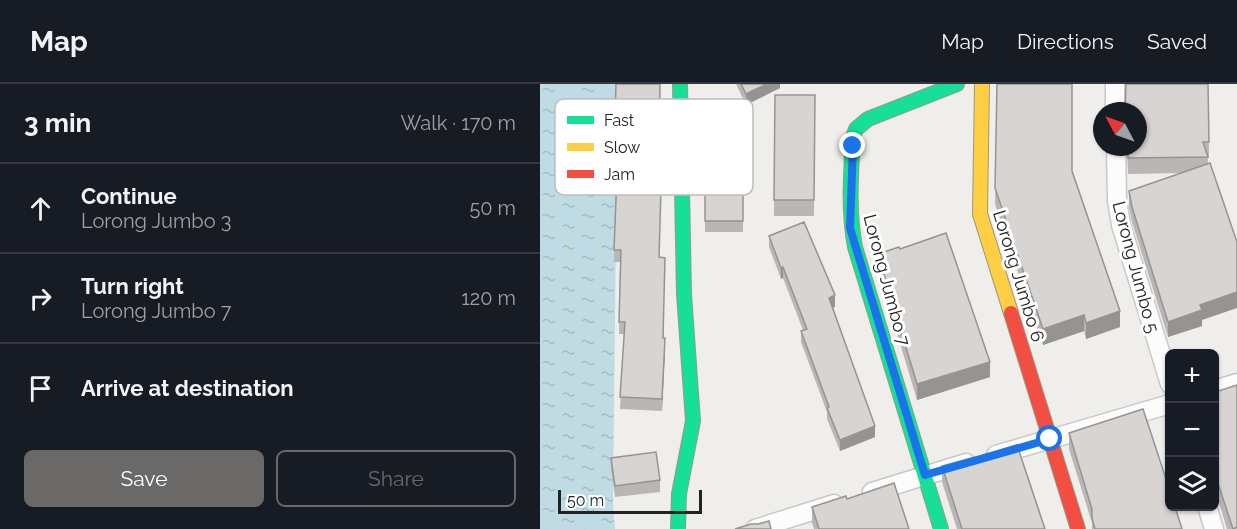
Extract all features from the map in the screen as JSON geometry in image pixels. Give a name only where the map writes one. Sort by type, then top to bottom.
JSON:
[{"type":"street","points":[[680,84],[680,99]]},
{"type":"street","name":"Lorong Jumbo 7","points":[[941,529],[850,228],[853,137],[856,129],[868,119],[957,84]]},
{"type":"street","name":"Lorong Jumbo 6","points":[[982,84],[980,214],[1078,529]]},
{"type":"street","points":[[1114,84],[1115,102]]},
{"type":"street","name":"Lorong Jumbo 5","points":[[1116,156],[1117,200],[1121,225],[1165,368]]},
{"type":"street","points":[[678,529],[680,494],[693,420],[684,294],[682,195]]},
{"type":"street","points":[[1219,389],[1237,383]]},
{"type":"street","points":[[755,529],[801,522],[925,475],[1165,405]]},
{"type":"street","points":[[1208,511],[1214,529]]},
{"type":"water","points":[[540,84],[626,84],[625,99],[555,99],[555,195],[618,195],[613,502],[615,529],[540,529]]},
{"type":"building","points":[[616,84],[660,84],[660,99],[616,99]]},
{"type":"building","points":[[741,84],[767,84],[746,94]]},
{"type":"building","points":[[997,84],[1072,84],[1072,171],[1120,311],[1086,323],[1084,315],[1043,329],[995,188]]},
{"type":"building","points":[[1126,84],[1208,84],[1209,142],[1203,142],[1208,157],[1128,158],[1128,156],[1147,156],[1147,102],[1125,102]]},
{"type":"building","points":[[775,95],[815,95],[814,200],[774,200]]},
{"type":"building","points":[[1210,163],[1237,242],[1237,292],[1200,305],[1202,310],[1168,322],[1129,191]]},
{"type":"building","points":[[616,195],[661,195],[659,257],[665,258],[662,399],[620,397],[625,322],[619,322],[621,250],[614,250]]},
{"type":"building","points":[[705,195],[743,195],[743,221],[705,221]]},
{"type":"building","points":[[804,222],[835,295],[829,298],[875,426],[840,440],[801,331],[807,329],[769,236]]},
{"type":"building","points":[[946,233],[990,362],[917,384],[878,254]]},
{"type":"building","points":[[1237,385],[1237,527],[1233,529],[1219,486],[1219,391]]},
{"type":"building","points":[[1143,409],[1165,476],[1165,511],[1176,511],[1182,529],[1095,529],[1092,509],[1069,433]]},
{"type":"building","points":[[1017,445],[1045,529],[962,529],[942,466]]},
{"type":"building","points":[[656,452],[660,480],[615,486],[611,458]]},
{"type":"building","points":[[894,483],[909,529],[819,529],[812,507],[846,496],[847,499]]},
{"type":"building","points":[[769,521],[771,529],[735,529],[751,524]]},
{"type":"traffic: fast","points":[[680,84],[680,99]]},
{"type":"traffic: fast","points":[[941,529],[855,247],[851,219],[851,178],[853,137],[856,129],[868,119],[957,84]]},
{"type":"traffic: fast","points":[[678,529],[679,494],[693,421],[684,294],[682,195]]},
{"type":"traffic: slow","points":[[982,84],[980,214],[1011,313]]},
{"type":"traffic: jam","points":[[1011,313],[1078,529]]},
{"type":"route","points":[[853,146],[850,228],[925,475],[1050,439]]}]
